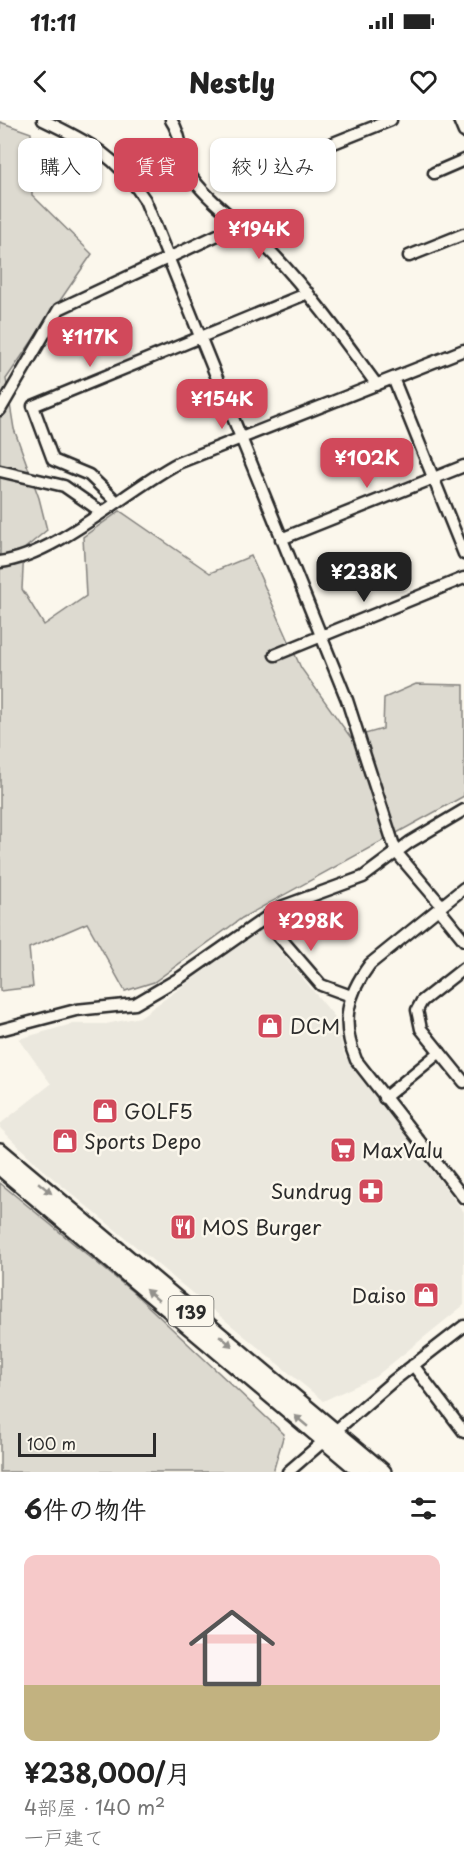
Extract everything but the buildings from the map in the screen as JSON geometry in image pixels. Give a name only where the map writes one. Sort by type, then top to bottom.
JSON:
[{"type":"highway","name":"139","points":[[0,1151],[330,1436],[362,1472]]},
{"type":"highway","name":"139","points":[[0,1167],[330,1436],[383,1472]]},
{"type":"street","points":[[43,120],[92,144],[115,161],[145,200],[170,257],[347,700],[396,852],[464,940]]},
{"type":"street","points":[[171,120],[178,129],[183,162],[193,180],[241,224],[308,293],[377,385]]},
{"type":"street","points":[[336,142],[392,120]]},
{"type":"street","points":[[459,120],[464,132]]},
{"type":"street","points":[[434,173],[464,160]]},
{"type":"street","points":[[0,410],[59,309],[241,224]]},
{"type":"street","points":[[409,256],[464,234]]},
{"type":"street","points":[[116,501],[89,475],[53,460],[33,406],[201,339],[308,293]]},
{"type":"street","points":[[0,562],[12,561],[33,552],[178,463],[464,350]]},
{"type":"street","points":[[393,378],[464,554]]},
{"type":"street","points":[[281,539],[464,466]]},
{"type":"street","points":[[0,471],[64,486],[100,512]]},
{"type":"street","points":[[275,654],[464,578]]},
{"type":"street","points":[[0,1029],[76,1010],[135,1004],[181,977],[281,907],[363,877],[396,852],[464,810]]},
{"type":"street","points":[[464,888],[370,964],[359,978],[351,996],[346,1020],[347,1038],[356,1060],[464,1198]]},
{"type":"street","points":[[264,919],[321,985],[351,996]]},
{"type":"street","points":[[463,971],[423,1001],[417,1010],[421,1029],[464,1082]]},
{"type":"street","points":[[384,1098],[440,1052]]},
{"type":"street","points":[[288,1472],[413,1365],[464,1326]]},
{"type":"street","points":[[413,1365],[464,1432]]},
{"type":"shaded area","points":[[0,122],[31,133],[31,138],[18,138],[18,192],[32,192],[32,195],[92,254],[6,379],[14,429],[39,498],[47,530],[24,549],[22,589],[44,625],[86,596],[83,537],[120,511],[210,573],[251,556],[301,668],[351,738],[383,729],[384,698],[416,684],[464,685],[464,796],[242,918],[154,982],[125,991],[87,923],[29,948],[33,987],[0,991]]},
{"type":"shaded area","points":[[262,929],[334,1016],[345,1056],[464,1212],[464,1305],[375,1377],[323,1401],[43,1170],[0,1128],[0,1124],[51,1084],[19,1039],[72,1024],[106,1024],[140,1017]]},
{"type":"shaded area","points":[[0,1183],[134,1293],[284,1434],[273,1472],[0,1472]]},
{"type":"place","name":"DCM","points":[[270,1026]]},
{"type":"place","name":"GOLF5","points":[[105,1111]]},
{"type":"place","name":"Sports Depo","points":[[65,1141]]},
{"type":"place","name":"MaxValu","points":[[343,1150]]},
{"type":"place","name":"Sundrug","points":[[371,1191]]},
{"type":"place","name":"MOS Burger","points":[[183,1227]]},
{"type":"place","name":"Daiso","points":[[426,1295]]}]
